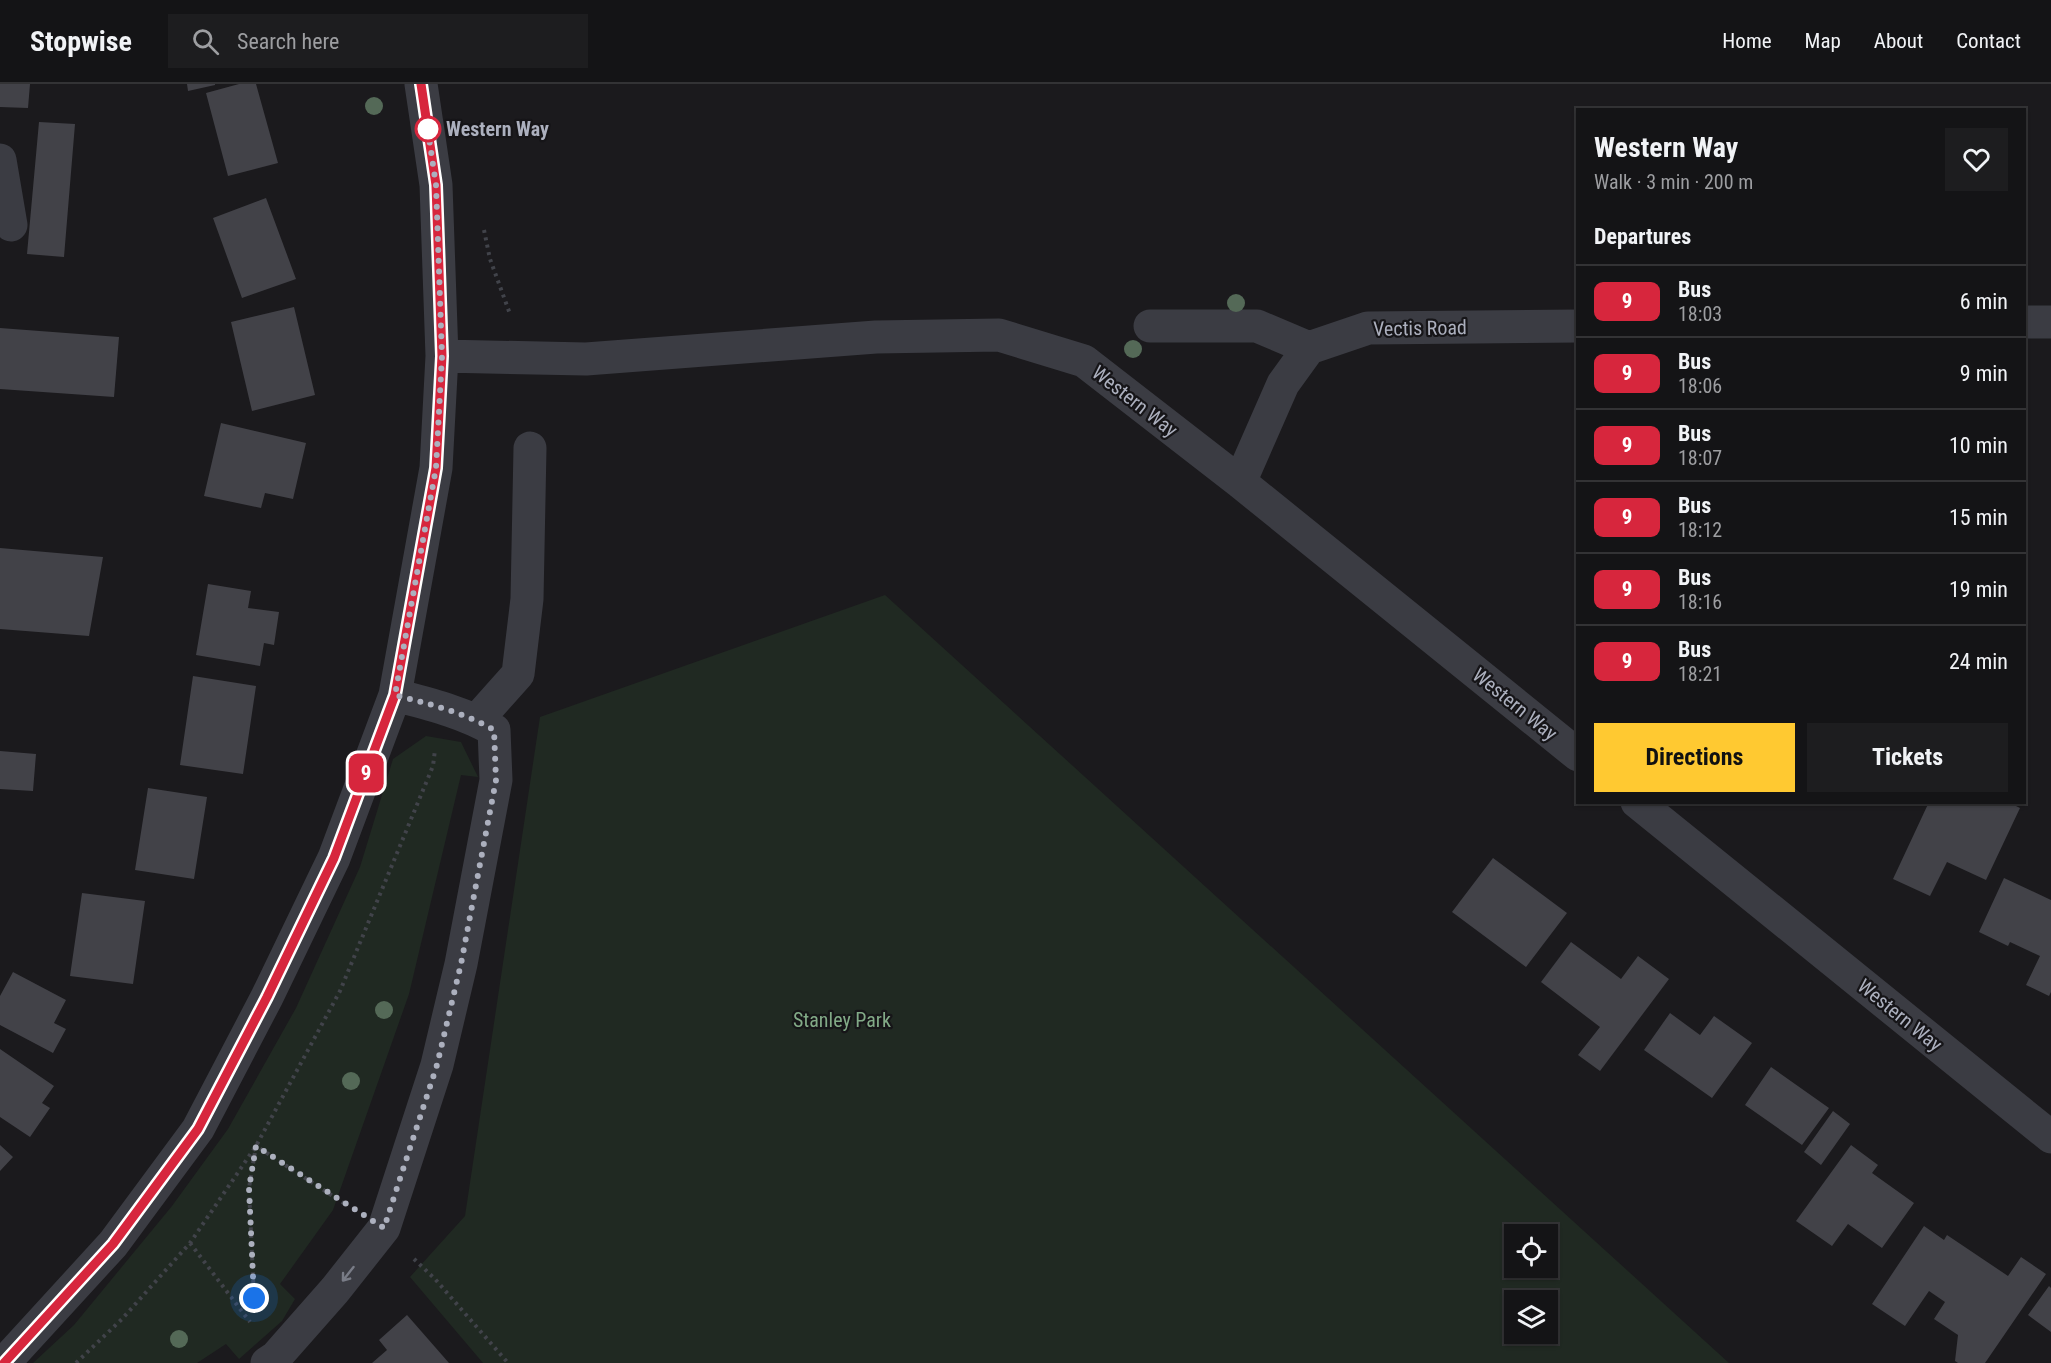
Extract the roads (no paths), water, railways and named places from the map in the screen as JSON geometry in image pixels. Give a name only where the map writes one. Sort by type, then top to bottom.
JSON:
[{"type":"street","points":[[4,1363],[113,1244],[198,1129],[267,997],[334,858],[395,695],[436,468],[442,356],[436,185],[421,84]]},
{"type":"street","points":[[0,160],[11,225]]},
{"type":"street","points":[[2026,322],[2051,322]]},
{"type":"street","points":[[1150,326],[1257,326],[1309,348],[1283,384],[1240,482]]},
{"type":"street","name":"Vectis Road","points":[[1309,348],[1368,328],[1576,326]]},
{"type":"street","name":"Western Way","points":[[442,356],[586,359],[876,337],[999,335],[1084,361],[1240,482],[1576,753]]},
{"type":"street","points":[[477,720],[518,674],[527,599],[530,448]]},
{"type":"street","points":[[270,1361],[335,1290],[384,1228],[437,1065],[461,964],[496,780],[494,730],[477,720],[395,695]]},
{"type":"street","name":"Western Way","points":[[1639,804],[2051,1137]]},
{"type":"place","name":"Western Way","points":[[428,129]]},
{"type":"park label","name":"Stanley Park","points":[[842,1020]]}]
